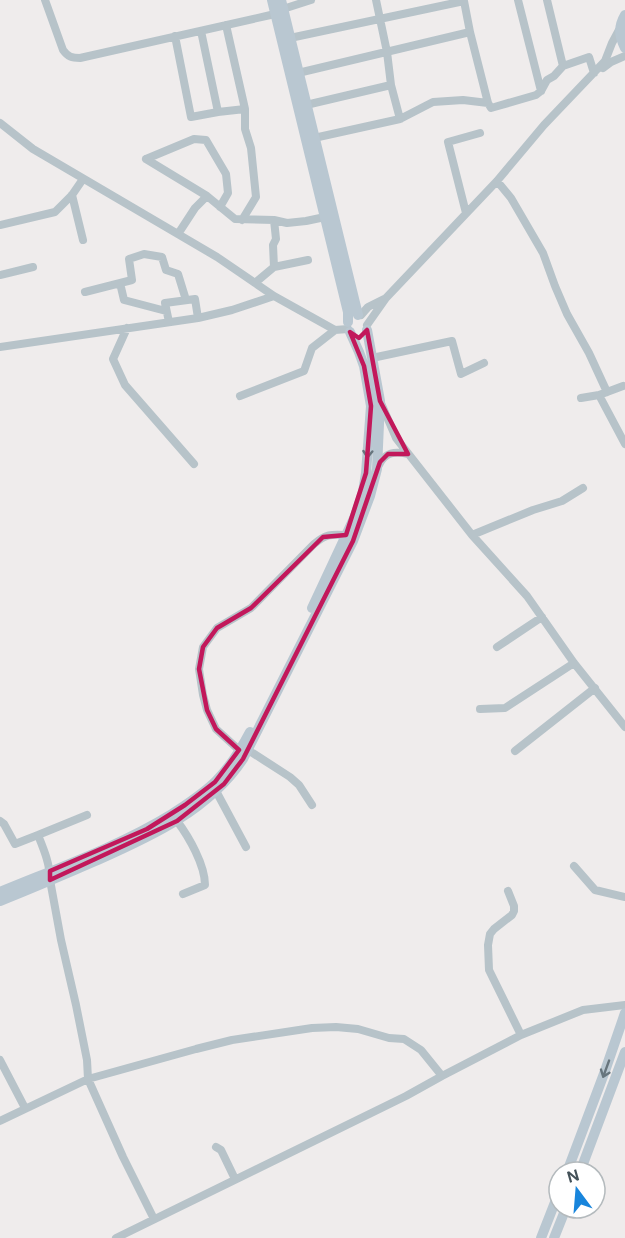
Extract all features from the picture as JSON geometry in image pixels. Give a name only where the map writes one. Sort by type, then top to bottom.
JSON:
[{"type":"main road","points":[[0,892],[50,876],[152,836],[177,821],[233,775],[353,541],[370,496],[377,469],[380,401],[372,358],[314,138],[291,38],[280,8],[272,0]]},
{"type":"main road","points":[[0,901],[138,833],[185,805],[215,782],[244,750],[246,740],[292,651],[346,535],[363,492],[371,406],[364,366],[348,328],[348,312],[280,8]]},
{"type":"main road","points":[[625,13],[619,30],[625,48]]},
{"type":"main road","points":[[348,328],[353,316],[363,321]]},
{"type":"main road","points":[[348,328],[359,335],[363,334],[363,321]]},
{"type":"main road","points":[[572,1160],[625,1013]]},
{"type":"main road","points":[[584,1160],[625,1052]]},
{"type":"main road","points":[[541,1238],[548,1220]]},
{"type":"main road","points":[[554,1238],[561,1220]]},
{"type":"street","points":[[45,0],[63,51],[72,58],[226,25],[311,0]]},
{"type":"street","points":[[376,0],[391,85],[400,119]]},
{"type":"street","points":[[518,0],[541,91]]},
{"type":"street","points":[[547,0],[563,66]]},
{"type":"street","points":[[291,38],[464,1],[491,108],[536,95],[547,80],[563,66],[589,57],[594,73]]},
{"type":"street","points":[[226,25],[245,109],[245,129],[251,148],[256,197],[242,220]]},
{"type":"street","points":[[363,321],[368,307],[386,298],[497,181],[544,125],[605,61],[619,30]]},
{"type":"street","points":[[201,31],[218,112]]},
{"type":"street","points":[[298,73],[470,32]]},
{"type":"street","points":[[175,36],[191,117],[245,109]]},
{"type":"street","points":[[594,73],[625,56]]},
{"type":"street","points":[[306,105],[391,85]]},
{"type":"street","points":[[314,138],[400,119],[433,102],[463,100],[488,103]]},
{"type":"street","points":[[0,123],[33,149],[217,257],[274,296],[335,330]]},
{"type":"street","points":[[466,213],[448,142],[480,133]]},
{"type":"street","points":[[220,207],[228,193],[226,174],[206,140],[194,139],[146,159],[207,196],[220,207],[235,219],[274,220],[287,223],[325,217]]},
{"type":"street","points":[[0,225],[55,212],[72,195],[83,179]]},
{"type":"street","points":[[497,181],[511,198],[543,253],[567,314],[590,353],[603,394],[625,444]]},
{"type":"street","points":[[72,195],[83,240]]},
{"type":"street","points":[[178,234],[195,208],[207,196]]},
{"type":"street","points":[[274,220],[276,239],[273,245],[274,267]]},
{"type":"street","points":[[85,292],[132,280],[129,258],[144,254],[162,257],[166,270],[178,274],[186,300]]},
{"type":"street","points":[[255,283],[274,267],[308,260]]},
{"type":"street","points":[[0,275],[33,267]]},
{"type":"street","points":[[120,283],[124,300],[166,311]]},
{"type":"street","points":[[0,347],[198,318],[274,296]]},
{"type":"street","points":[[169,322],[165,303],[186,300],[195,299],[198,318]]},
{"type":"street","points":[[127,328],[113,359],[125,385],[194,464]]},
{"type":"street","points":[[240,396],[304,371],[312,348],[335,330],[348,328]]},
{"type":"street","points":[[372,358],[452,341],[461,374],[484,363]]},
{"type":"street","points":[[581,399],[623,386]]},
{"type":"street","points":[[380,401],[396,438],[408,454],[472,535],[526,596],[574,663],[625,727]]},
{"type":"street","points":[[377,469],[382,458],[388,454],[398,452],[408,454]]},
{"type":"street","points":[[472,535],[533,510],[562,501],[583,488]]},
{"type":"street","points":[[312,805],[299,785],[216,729],[207,710],[199,669],[203,647],[217,628],[251,608],[322,537],[330,534],[346,535]]},
{"type":"street","points":[[497,647],[542,617]]},
{"type":"street","points":[[480,709],[505,708],[574,663]]},
{"type":"street","points":[[515,750],[595,688]]},
{"type":"street","points":[[216,791],[246,848]]},
{"type":"street","points":[[0,821],[15,844],[87,815]]},
{"type":"street","points":[[177,821],[188,836],[205,882],[205,885],[183,894]]},
{"type":"street","points":[[38,835],[46,856],[88,1079],[154,1219]]},
{"type":"street","points":[[574,866],[595,890],[625,897]]},
{"type":"street","points":[[508,891],[514,911],[490,934],[489,970],[521,1035]]},
{"type":"street","points":[[116,1238],[406,1095],[521,1035],[583,1010],[625,1005]]},
{"type":"street","points":[[0,1121],[88,1079],[232,1040],[312,1028],[358,1029],[389,1038],[404,1039],[421,1050],[442,1076]]},
{"type":"street","points":[[0,1060],[25,1108]]},
{"type":"street","points":[[216,1147],[221,1150],[235,1179]]},
{"type":"highlighted area","points":[[367,330],[380,401],[408,454],[388,454],[380,462],[353,541],[243,759],[224,784],[177,821],[50,880],[50,871],[147,829],[185,805],[215,782],[239,750],[216,729],[207,710],[199,669],[203,647],[217,628],[251,608],[323,537],[346,535],[366,473],[371,406],[364,366],[350,332],[359,338]]}]
